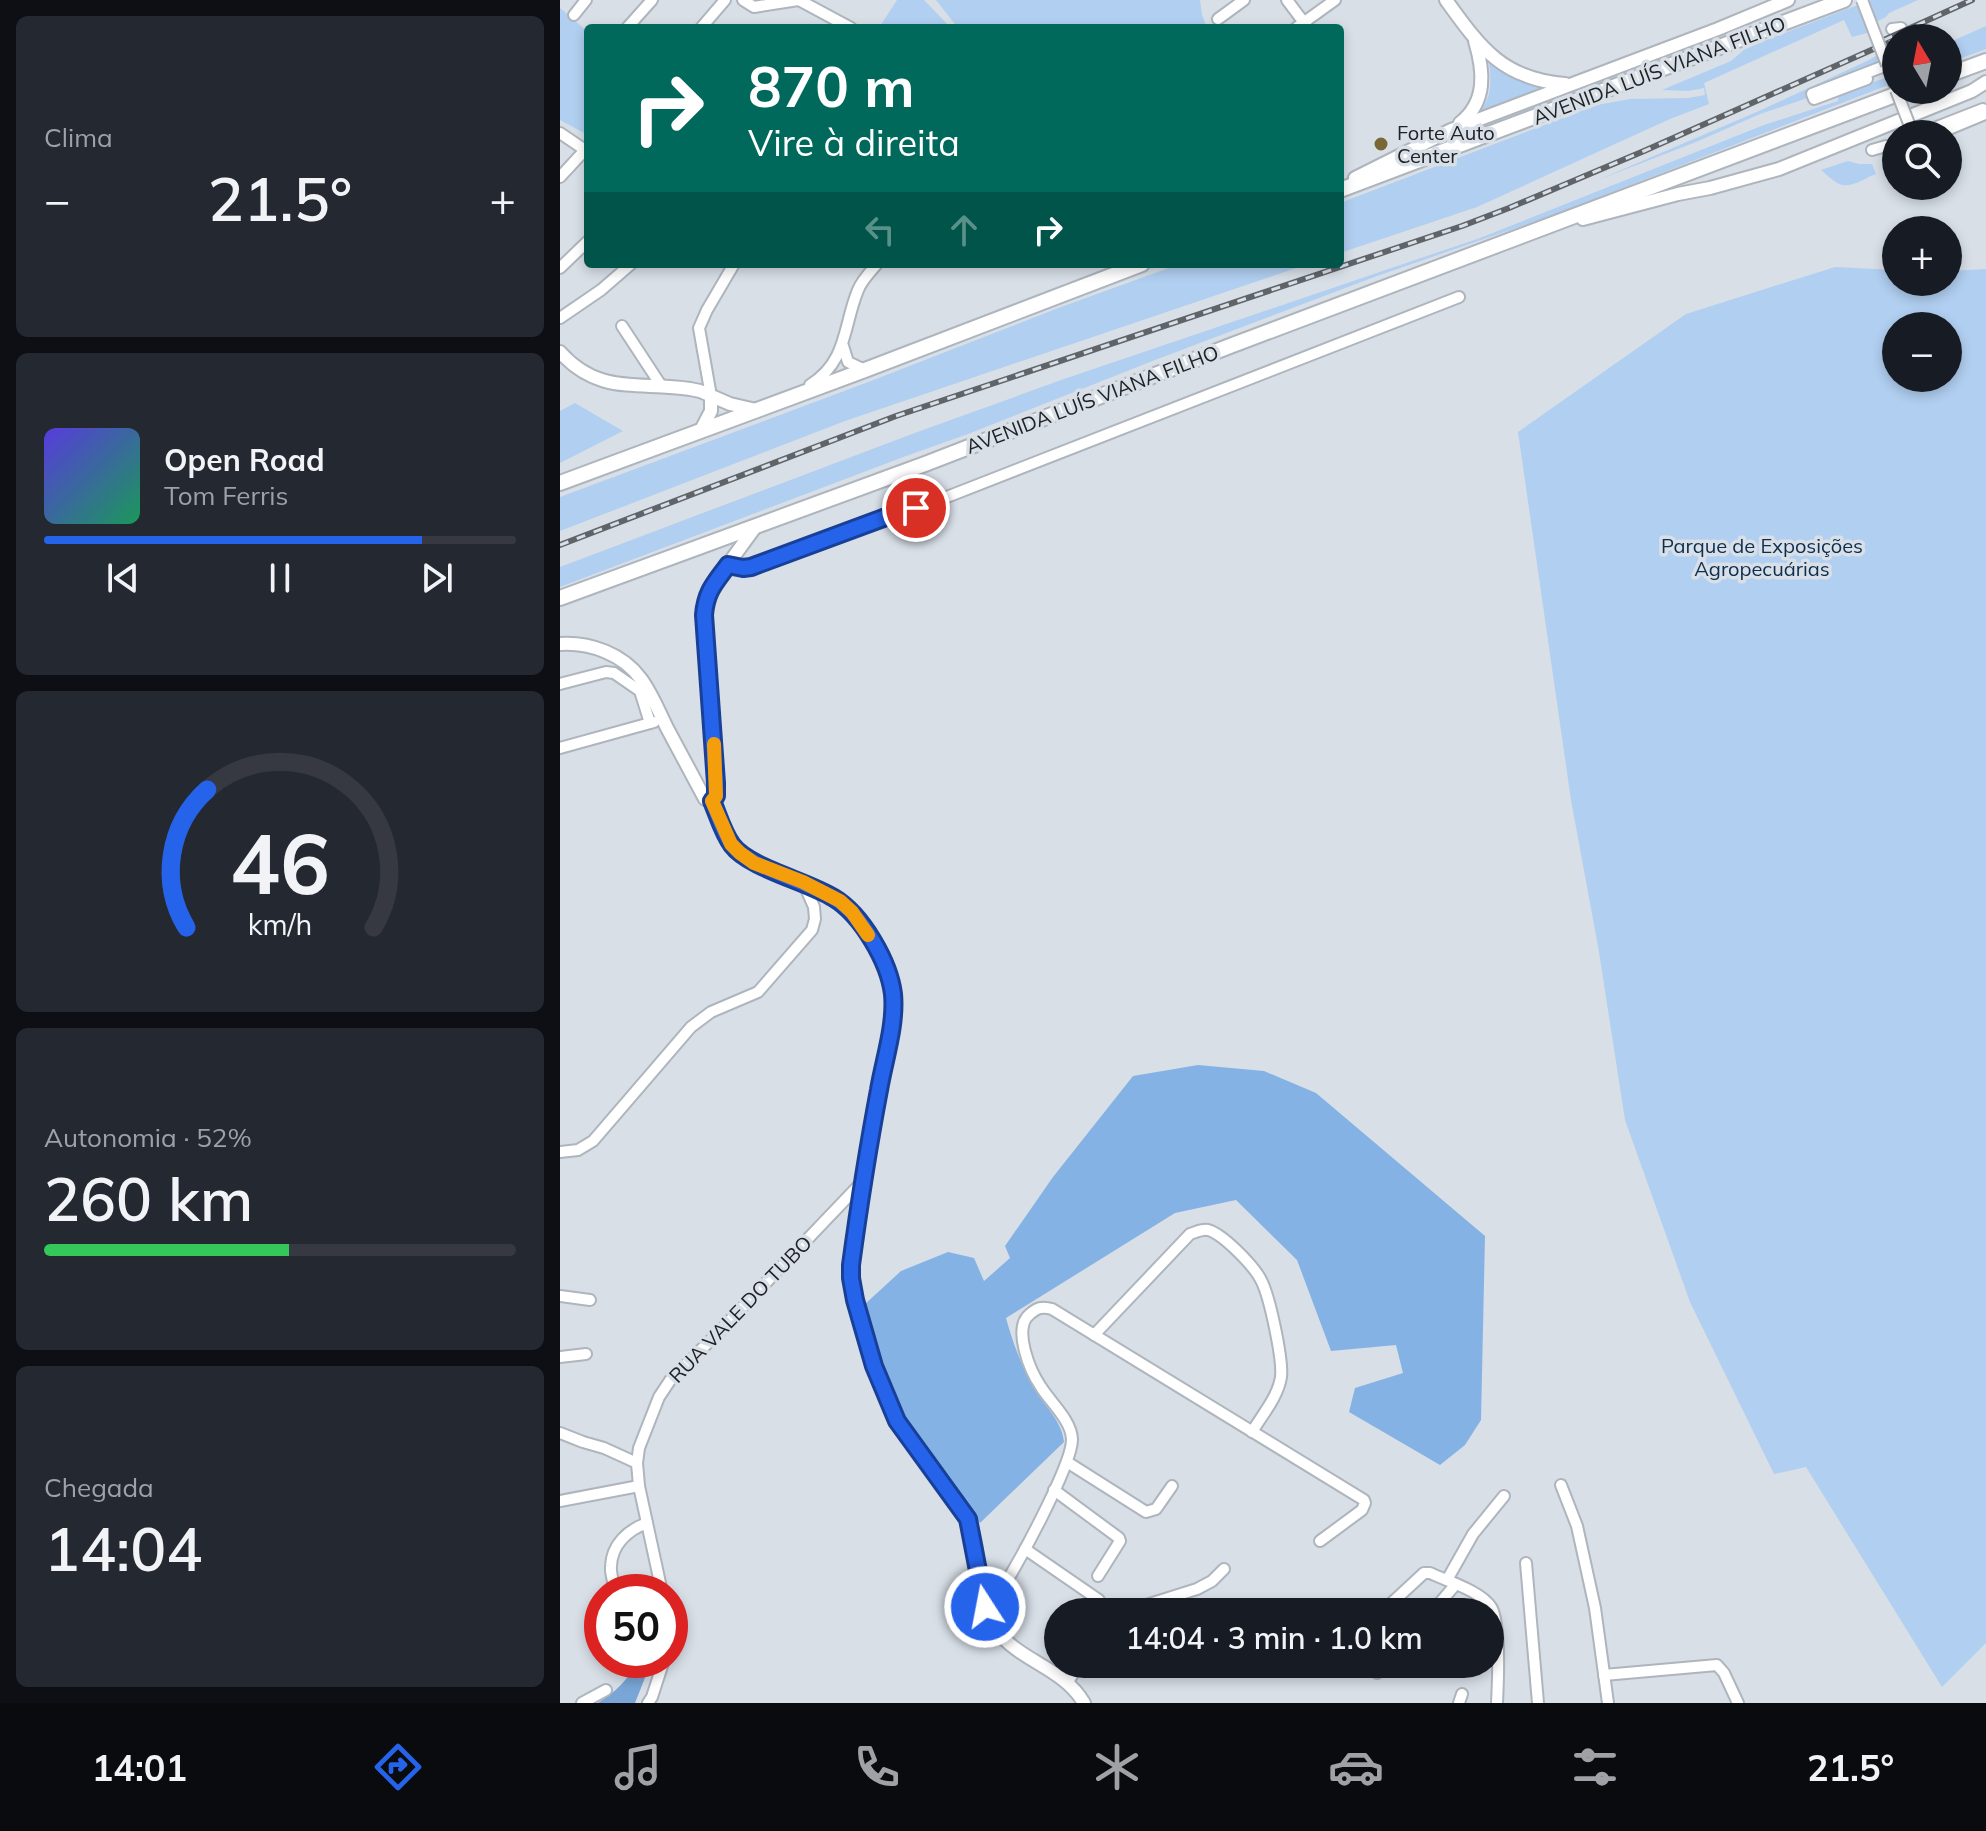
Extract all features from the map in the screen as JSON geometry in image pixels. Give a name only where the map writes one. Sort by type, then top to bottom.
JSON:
[{"type":"highway","name":"AVENIDA LUÍS VIANA FILHO","points":[[1344,187],[1844,0]]},
{"type":"highway","points":[[1962,70],[1986,61]]},
{"type":"highway","name":"AVENIDA LUÍS VIANA FILHO","points":[[560,598],[925,464],[1882,100]]},
{"type":"highway","points":[[560,483],[1132,268]]},
{"type":"main road","points":[[1446,0],[1474,38],[1500,63],[1539,80],[1568,84]]},
{"type":"main road","name":"AVENIDA LUÍS VIANA FILHO","points":[[1344,186],[1451,130],[1788,0]]},
{"type":"main road","points":[[1451,130],[1475,107],[1480,94],[1483,79],[1474,38]]},
{"type":"main road","name":"AVENIDA LUÍS VIANA FILHO","points":[[1534,231],[1779,169],[1972,91],[1986,82]]},
{"type":"main road","points":[[560,352],[603,382],[690,389],[756,410]]},
{"type":"main road","points":[[701,430],[711,411],[711,396]]},
{"type":"main road","points":[[712,801],[716,796],[716,783],[705,601],[710,589],[756,526]]},
{"type":"main road","points":[[560,644],[583,644],[627,664],[643,681],[656,721],[705,799],[712,801]]},
{"type":"main road","points":[[712,801],[731,844],[740,853],[754,863],[831,895],[847,906],[877,947],[889,974],[893,1008],[851,1265],[855,1300],[870,1353],[897,1421],[968,1519],[985,1607],[997,1630],[1015,1647],[1068,1682],[1087,1703]]},
{"type":"street","points":[[574,15],[586,0]]},
{"type":"street","points":[[631,24],[652,0]]},
{"type":"street","points":[[704,24],[725,0]]},
{"type":"street","points":[[743,0],[754,7],[799,0],[844,24]]},
{"type":"street","points":[[1218,19],[1244,0]]},
{"type":"street","points":[[1287,0],[1302,24]]},
{"type":"street","points":[[1305,24],[1335,0]]},
{"type":"street","points":[[1862,0],[1882,24]]},
{"type":"street","points":[[1831,89],[1865,76],[1867,79],[1814,99],[1812,94],[1882,67]]},
{"type":"street","points":[[1955,120],[1983,109],[1985,114],[1962,124]]},
{"type":"street","points":[[560,133],[584,149]]},
{"type":"street","points":[[1872,150],[1882,147]]},
{"type":"street","points":[[560,177],[584,154]]},
{"type":"street","points":[[560,268],[584,245]]},
{"type":"street","points":[[560,318],[626,268]]},
{"type":"street","points":[[711,396],[699,328],[732,268]]},
{"type":"street","points":[[791,397],[824,375],[843,346],[859,287],[874,268]]},
{"type":"street","points":[[728,565],[748,569],[934,502],[1459,297]]},
{"type":"street","points":[[622,326],[662,387]]},
{"type":"street","points":[[843,346],[848,362],[865,370]]},
{"type":"street","points":[[560,684],[606,672],[614,673],[640,691],[656,721],[560,748]]},
{"type":"street","points":[[560,1152],[578,1150],[593,1141],[691,1027],[711,1012],[758,992],[772,977],[812,930],[814,907],[803,882]]},
{"type":"street","name":"RUA VALE DO TUBO","points":[[658,1574],[637,1463],[639,1448],[663,1388],[863,1181]]},
{"type":"street","points":[[1094,1335],[1190,1234],[1210,1230],[1226,1241],[1260,1278],[1271,1315],[1281,1376],[1275,1394],[1252,1432]]},
{"type":"street","points":[[560,1296],[590,1300]]},
{"type":"street","points":[[985,1607],[994,1599],[1025,1549],[1072,1447],[1071,1430],[1036,1378],[1021,1337],[1025,1318],[1038,1308],[1045,1307],[1094,1335],[1364,1500],[1362,1510],[1320,1541]]},
{"type":"street","points":[[560,1357],[586,1354]]},
{"type":"street","points":[[560,1433],[637,1463]]},
{"type":"street","points":[[1067,1462],[1146,1512],[1156,1509],[1172,1486]]},
{"type":"street","points":[[1561,1485],[1577,1526],[1595,1608],[1608,1703]]},
{"type":"street","points":[[560,1501],[639,1486]]},
{"type":"street","points":[[1054,1490],[1119,1538],[1098,1576]]},
{"type":"street","points":[[1441,1598],[1473,1534],[1504,1496]]},
{"type":"street","points":[[612,1574],[611,1562],[620,1540],[633,1528],[647,1523]]},
{"type":"street","points":[[1025,1549],[1096,1598]]},
{"type":"street","points":[[1526,1563],[1538,1703]]},
{"type":"street","points":[[1168,1598],[1197,1589],[1212,1581],[1224,1569]]},
{"type":"street","points":[[1397,1598],[1421,1575],[1430,1573],[1477,1594],[1490,1605],[1499,1670],[1497,1703]]},
{"type":"street","points":[[1604,1675],[1717,1665],[1738,1703]]},
{"type":"street","points":[[648,1703],[658,1678]]},
{"type":"street","points":[[1068,1682],[1070,1678]]},
{"type":"street","points":[[582,1703],[606,1690]]},
{"type":"green space","points":[[897,0],[924,0],[947,24],[882,24]]},
{"type":"green space","points":[[936,0],[1200,0],[1205,24],[955,24]]},
{"type":"green space","points":[[1871,0],[1918,0],[1876,22],[1878,30],[1852,37],[1844,20],[1704,83],[1709,104],[1477,207],[1344,252],[1344,201],[1597,105],[1630,99],[1705,95],[1704,88],[1662,90],[1731,61],[1756,44]]},
{"type":"green space","points":[[560,8],[584,29],[584,133],[560,120]]},
{"type":"green space","points":[[1986,26],[1986,49],[1962,58],[1962,37]]},
{"type":"green space","points":[[1882,53],[1882,73],[1760,114],[1598,180],[1759,111]]},
{"type":"green space","points":[[1489,61],[1548,88],[1479,112],[1489,94]]},
{"type":"green space","points":[[1882,79],[1882,87],[1556,214],[1377,276],[560,587],[560,567],[1064,379],[1480,238],[1764,125],[1838,101],[1838,95]]},
{"type":"green space","points":[[1848,161],[1872,164],[1876,174],[1842,185],[1821,170]]},
{"type":"green space","name":"Parque de Exposições Agropecuárias","points":[[1835,267],[1882,269],[1882,296],[1962,296],[1962,270],[1986,269],[1986,1643],[1942,1687],[1806,1467],[1774,1474],[1690,1302],[1625,1120],[1571,800],[1518,432],[1686,314]]},
{"type":"green space","points":[[1169,268],[1296,268],[845,421],[560,531],[560,497]]},
{"type":"green space","points":[[575,403],[623,431],[560,463],[560,411]]},
{"type":"shaded area","points":[[1198,1065],[1264,1071],[1316,1093],[1485,1236],[1481,1420],[1465,1445],[1440,1465],[1349,1412],[1355,1388],[1403,1373],[1396,1345],[1331,1351],[1297,1260],[1236,1200],[1175,1213],[1006,1318],[1027,1375],[1059,1426],[1064,1442],[980,1523],[907,1422],[882,1363],[864,1305],[901,1271],[948,1252],[974,1258],[984,1281],[1010,1258],[1005,1246],[1053,1177],[1133,1076]]},
{"type":"shaded area","points":[[626,1678],[645,1678],[635,1703],[598,1703],[611,1694]]},
{"type":"railway","points":[[1919,24],[1972,0]]},
{"type":"railway","points":[[1344,266],[1509,208],[1882,45]]},
{"type":"railway","points":[[560,545],[896,416],[1337,268]]},
{"type":"slow traffic","points":[[714,744],[716,796],[712,801],[731,844],[754,863],[831,895],[847,906],[868,935]]},
{"type":"place","name":"Forte Auto Center","points":[[1381,144]]},
{"type":"route","points":[[916,508],[751,567],[728,565],[710,589],[704,615],[716,783],[716,796],[712,801],[731,844],[740,853],[754,863],[831,895],[847,906],[877,947],[889,974],[893,1008],[863,1181],[851,1278],[874,1366],[897,1421],[968,1519],[985,1607]]}]
